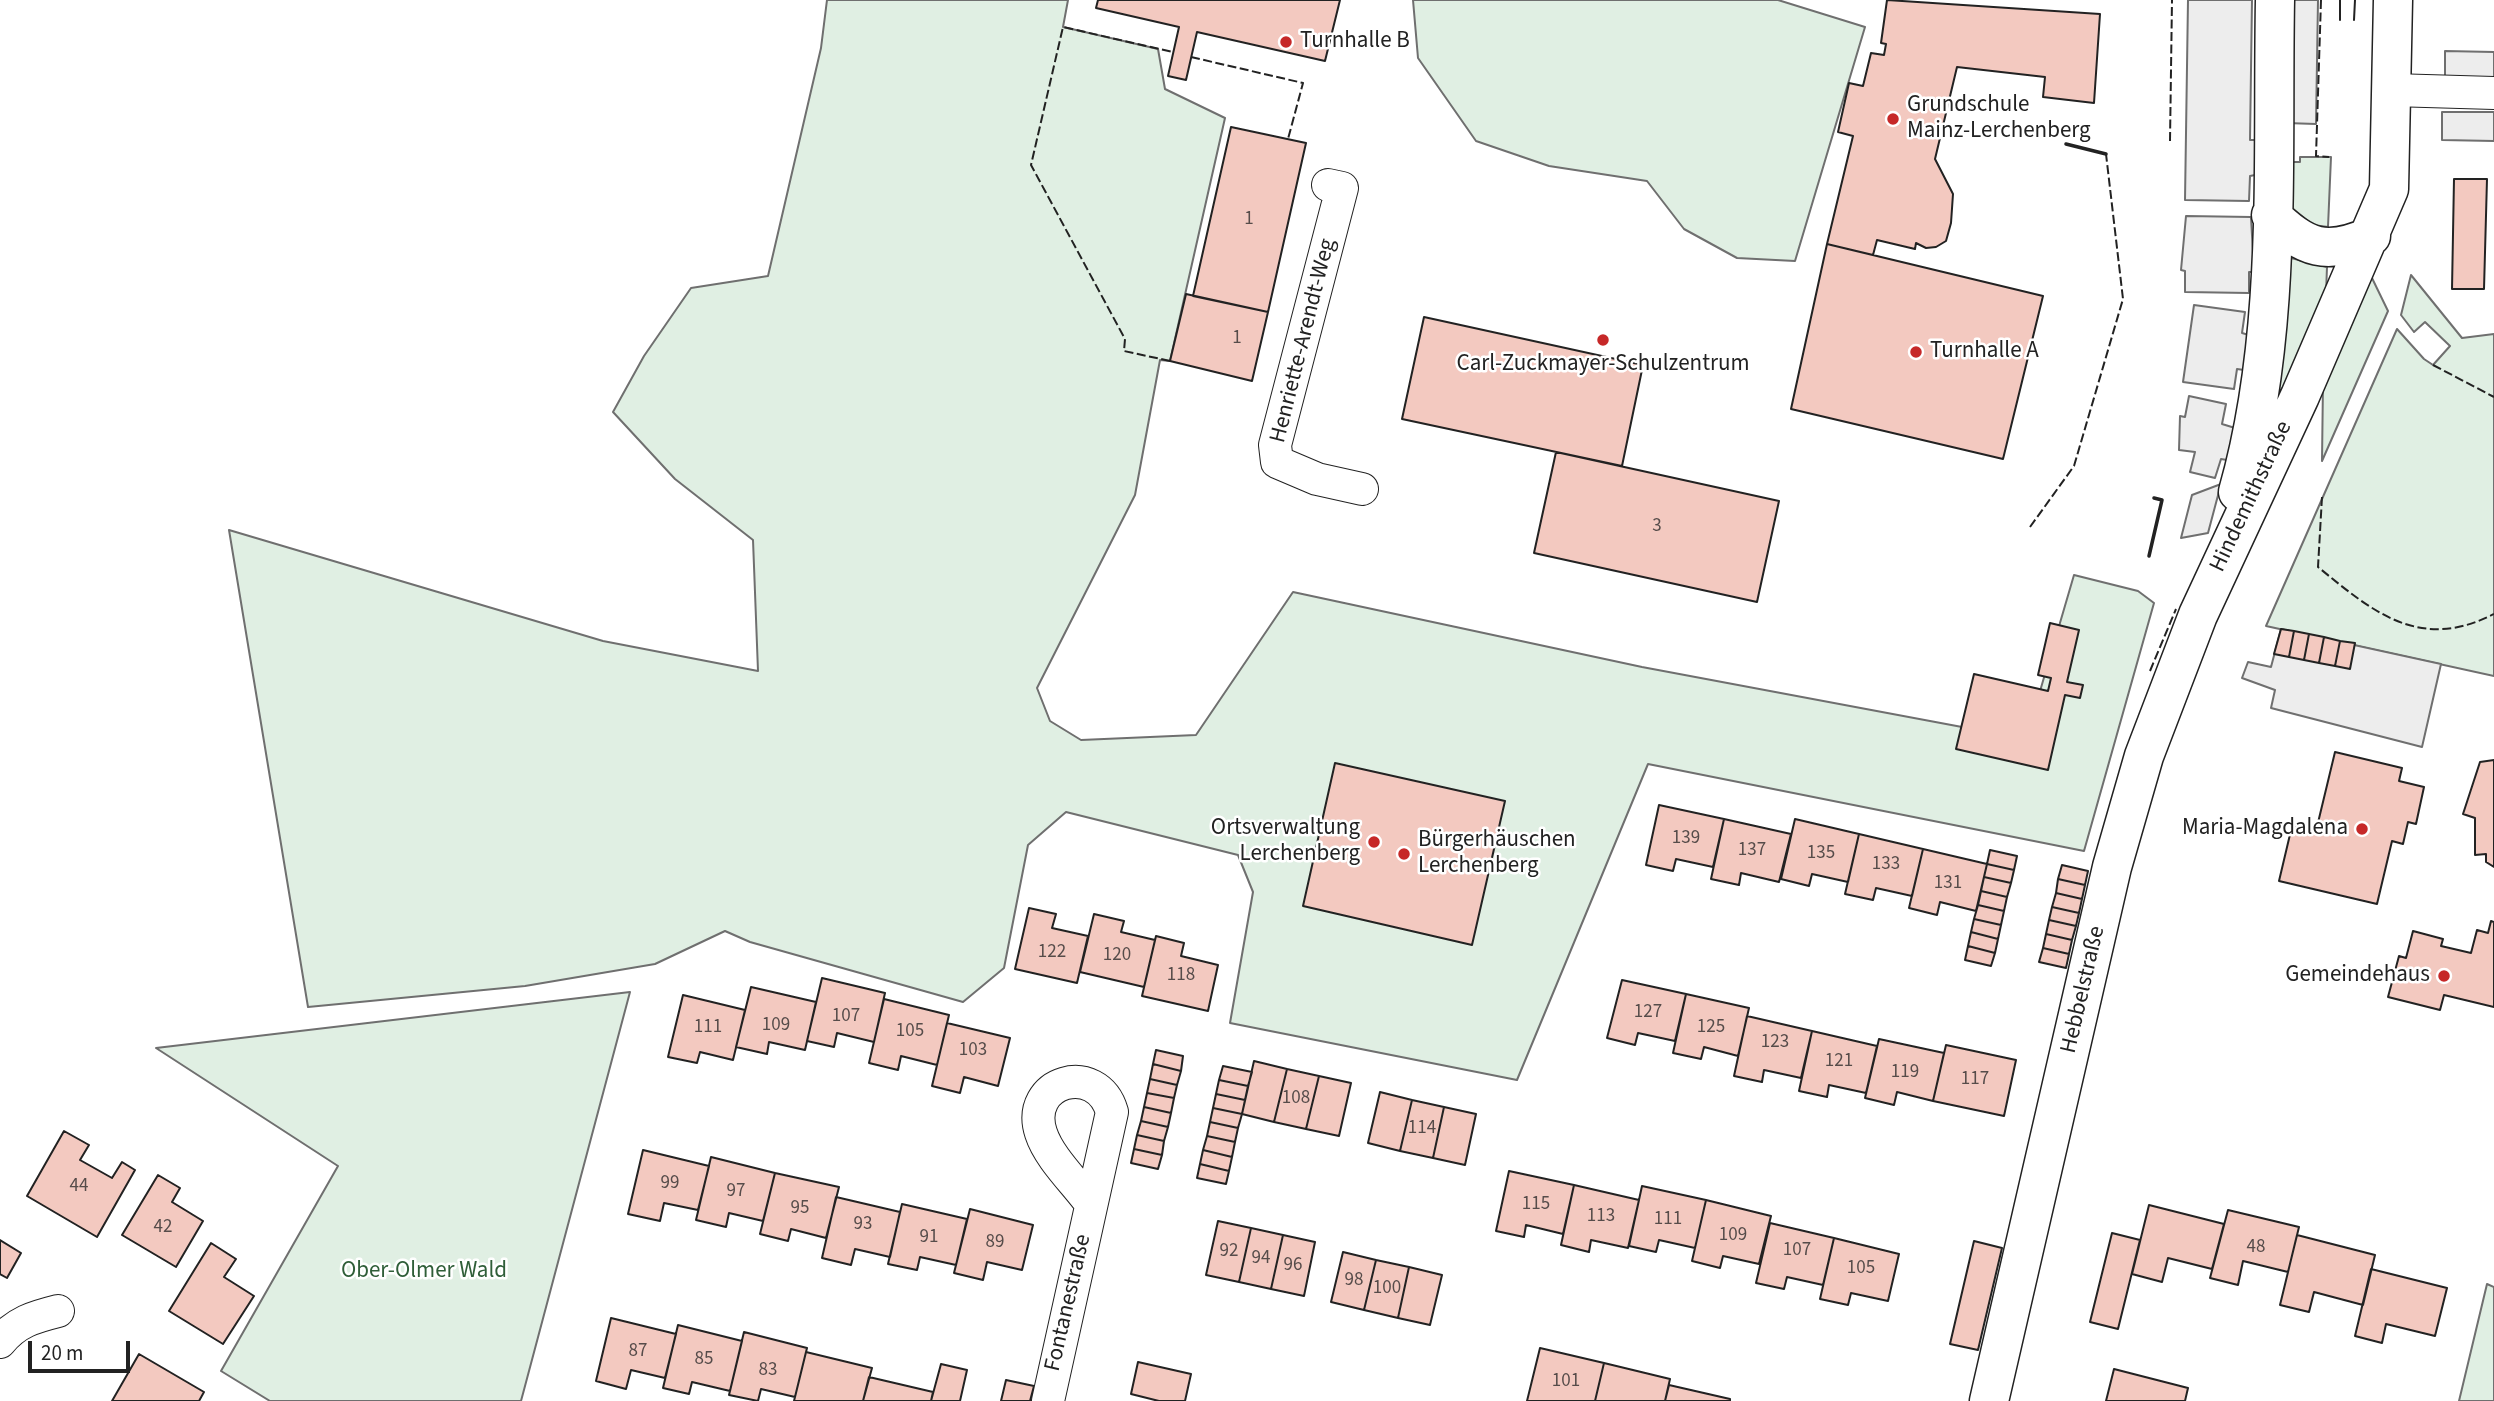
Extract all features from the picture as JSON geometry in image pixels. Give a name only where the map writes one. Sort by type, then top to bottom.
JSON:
[{"type":"street","name":"Hindemithstraße","points":[[2210,588],[2242,478],[2259,390],[2270,282],[2275,0]]},
{"type":"street","name":"Hindemithstraße","points":[[2210,588],[2371,236],[2389,189],[2393,0]]},
{"type":"street","points":[[2392,90],[2494,93]]},
{"type":"street","name":"Henriette-Arendt-Weg","points":[[1328,185],[1342,188],[1275,445],[1277,462],[1317,479],[1362,489]]},
{"type":"street","points":[[2272,215],[2292,234],[2318,247],[2336,247],[2371,236]]},
{"type":"street","name":"Hebbelstraße","points":[[1989,1401],[2112,867],[2144,756],[2210,588]]},
{"type":"street","name":"Fontanestraße","points":[[1048,1401],[1091,1204]]},
{"type":"street","points":[[0,1342],[12,1328],[27,1318],[58,1311]]},
{"type":"green space","points":[[827,0],[1068,0],[1063,27],[1158,49],[1165,89],[1225,118],[1170,361],[1160,360],[1135,495],[1037,688],[1050,721],[1081,740],[1196,735],[1293,592],[1642,667],[2026,739],[2074,575],[2138,591],[2154,603],[2084,851],[1648,764],[1517,1080],[1230,1023],[1253,892],[1238,855],[1066,812],[1028,845],[1004,968],[963,1002],[750,942],[725,931],[655,964],[525,986],[308,1007],[229,530],[603,641],[758,671],[753,540],[675,479],[613,412],[644,356],[691,288],[768,276],[821,48]]},
{"type":"green space","points":[[1413,0],[1778,0],[1865,27],[1795,261],[1737,258],[1684,229],[1647,181],[1549,166],[1476,141],[1418,58]]},
{"type":"green space","points":[[2300,157],[2331,157],[2328,227],[2313,225],[2292,208],[2286,162],[2300,162]]},
{"type":"green space","points":[[2291,258],[2327,267],[2326,294],[2277,403]]},
{"type":"green space","points":[[2411,275],[2462,338],[2494,334],[2494,676],[2266,626],[2397,329],[2424,359],[2433,365],[2450,346],[2425,322],[2414,332],[2401,315]]},
{"type":"green space","points":[[2371,276],[2388,311],[2322,461],[2323,382]]},
{"type":"green space","name":"Ober-Olmer Wald","points":[[630,992],[521,1401],[270,1401],[221,1371],[338,1166],[156,1048]]},
{"type":"green space","points":[[2487,1284],[2494,1287],[2494,1401],[2459,1401]]},
{"type":"shaded area","points":[[2188,0],[2252,0],[2250,140],[2256,140],[2255,175],[2250,176],[2249,201],[2185,200]]},
{"type":"shaded area","points":[[2288,0],[2318,0],[2316,124],[2286,123]]},
{"type":"shaded area","points":[[2445,51],[2494,52],[2494,81],[2445,81]]},
{"type":"shaded area","points":[[2442,112],[2494,112],[2494,141],[2442,140]]},
{"type":"shaded area","points":[[2186,216],[2251,217],[2254,272],[2249,272],[2249,293],[2185,292],[2185,271],[2181,270]]},
{"type":"shaded area","points":[[2194,305],[2245,312],[2242,333],[2249,335],[2244,370],[2237,369],[2234,389],[2183,382]]},
{"type":"shaded area","points":[[2189,396],[2226,404],[2222,424],[2235,428],[2227,460],[2221,459],[2215,478],[2190,472],[2195,452],[2179,450],[2180,416],[2185,417]]},
{"type":"shaded area","points":[[2221,484],[2208,533],[2181,538],[2192,495]]},
{"type":"shaded area","points":[[2281,629],[2441,664],[2422,747],[2271,708],[2275,690],[2242,678],[2248,662],[2271,667]]},
{"type":"building","name":"Turnhalle B","points":[[1098,0],[1340,0],[1325,61],[1197,32],[1186,80],[1168,76],[1179,27],[1096,8]]},
{"type":"building","name":"Grundschule Mainz-Lerchenberg","points":[[1887,0],[2100,14],[2094,103],[2043,97],[2045,77],[1957,67],[1935,159],[1953,194],[1951,223],[1946,241],[1936,247],[1926,248],[1916,243],[1915,249],[1877,240],[1873,255],[1827,244],[1853,136],[1838,132],[1849,83],[1863,86],[1871,53],[1884,55],[1886,44],[1881,43]]},
{"type":"building","points":[[1231,127],[1306,143],[1268,312],[1193,296]]},
{"type":"building","points":[[2454,179],[2487,179],[2484,289],[2452,289]]},
{"type":"building","name":"Turnhalle A","points":[[1827,244],[2043,296],[2003,459],[1791,409]]},
{"type":"building","points":[[1186,294],[1268,312],[1252,381],[1170,361]]},
{"type":"building","points":[[1424,317],[1643,365],[1622,466],[1402,419]]},
{"type":"building","points":[[1556,452],[1779,501],[1757,602],[1534,553]]},
{"type":"building","points":[[2050,623],[2079,630],[2067,682],[2083,685],[2080,698],[2065,695],[2048,770],[1956,749],[1974,674],[2048,691],[2051,678],[2038,675]]},
{"type":"building","points":[[2281,629],[2294,631],[2289,657],[2274,654]]},
{"type":"building","points":[[2294,631],[2309,634],[2304,660],[2289,657]]},
{"type":"building","points":[[2309,634],[2324,637],[2319,663],[2304,660]]},
{"type":"building","points":[[2324,637],[2340,641],[2335,666],[2319,663]]},
{"type":"building","points":[[2340,641],[2355,643],[2350,669],[2335,666]]},
{"type":"building","name":"Maria-Magdalena","points":[[2335,752],[2402,768],[2399,781],[2424,787],[2416,824],[2408,822],[2403,844],[2392,841],[2377,904],[2279,881],[2292,826],[2316,831]]},
{"type":"building","points":[[2494,760],[2494,867],[2486,862],[2486,854],[2475,855],[2475,818],[2463,814],[2480,762]]},
{"type":"building","name":"Bürgerhäuschen Lerchenberg","points":[[1335,763],[1505,801],[1472,945],[1303,906]]},
{"type":"building","points":[[1659,805],[1724,819],[1713,867],[1676,859],[1673,871],[1646,865]]},
{"type":"building","points":[[1724,819],[1791,834],[1779,882],[1741,873],[1739,885],[1711,879]]},
{"type":"building","points":[[1795,819],[1859,834],[1848,882],[1812,874],[1809,886],[1781,879]]},
{"type":"building","points":[[1859,834],[1923,849],[1912,896],[1876,888],[1873,900],[1845,894]]},
{"type":"building","points":[[1923,849],[1987,864],[1976,911],[1940,902],[1937,915],[1909,908]]},
{"type":"building","points":[[1990,850],[2017,856],[2014,870],[1987,864]]},
{"type":"building","points":[[1987,864],[2014,870],[2011,883],[1984,877]]},
{"type":"building","points":[[2062,865],[2088,871],[2085,885],[2058,879]]},
{"type":"building","points":[[1984,877],[2011,883],[2007,897],[1981,891]]},
{"type":"building","points":[[2058,879],[2085,885],[2082,899],[2056,893]]},
{"type":"building","points":[[1981,891],[2007,897],[2004,911],[1978,905]]},
{"type":"building","points":[[2056,893],[2082,899],[2079,913],[2052,907]]},
{"type":"building","points":[[1978,905],[2004,911],[2001,925],[1974,919]]},
{"type":"building","points":[[2052,907],[2079,913],[2076,926],[2049,920]]},
{"type":"building","points":[[1029,908],[1056,914],[1052,928],[1088,936],[1077,983],[1015,969]]},
{"type":"building","points":[[1094,914],[1124,921],[1121,932],[1155,940],[1144,987],[1080,972]]},
{"type":"building","points":[[1974,919],[2001,925],[1998,939],[1971,932]]},
{"type":"building","points":[[2049,920],[2076,926],[2072,940],[2046,934]]},
{"type":"building","name":"Gemeindehaus","points":[[2491,921],[2494,922],[2494,1007],[2444,995],[2440,1010],[2388,997],[2399,956],[2406,958],[2413,931],[2443,939],[2441,946],[2471,953],[2477,930],[2488,933]]},
{"type":"building","points":[[1971,932],[1998,939],[1995,953],[1968,946]]},
{"type":"building","points":[[2046,934],[2072,940],[2069,954],[2043,948]]},
{"type":"building","points":[[1156,936],[1184,943],[1181,956],[1218,965],[1208,1011],[1142,996]]},
{"type":"building","points":[[1968,946],[1995,953],[1991,966],[1965,960]]},
{"type":"building","points":[[2043,948],[2069,954],[2066,968],[2039,962]]},
{"type":"building","points":[[822,978],[885,993],[874,1042],[837,1033],[834,1047],[807,1041]]},
{"type":"building","points":[[1622,980],[1686,994],[1675,1041],[1638,1033],[1635,1045],[1607,1038]]},
{"type":"building","points":[[751,987],[816,1002],[805,1050],[769,1042],[767,1054],[736,1047]]},
{"type":"building","points":[[1686,994],[1749,1008],[1738,1056],[1704,1047],[1701,1059],[1673,1053]]},
{"type":"building","points":[[683,995],[745,1010],[733,1060],[700,1052],[697,1063],[668,1057]]},
{"type":"building","points":[[884,999],[949,1015],[937,1065],[901,1056],[898,1070],[869,1063]]},
{"type":"building","points":[[1747,1016],[1812,1031],[1801,1078],[1764,1070],[1762,1082],[1734,1076]]},
{"type":"building","points":[[947,1023],[1010,1038],[998,1086],[964,1077],[960,1093],[932,1086]]},
{"type":"building","points":[[1812,1031],[1877,1046],[1866,1093],[1829,1085],[1827,1097],[1799,1091]]},
{"type":"building","points":[[1879,1039],[1944,1053],[1933,1101],[1897,1092],[1894,1105],[1865,1098]]},
{"type":"building","points":[[1946,1045],[2016,1060],[2004,1116],[1933,1101]]},
{"type":"building","points":[[1156,1050],[1183,1056],[1181,1071],[1153,1064]]},
{"type":"building","points":[[1254,1061],[1287,1069],[1274,1122],[1242,1114]]},
{"type":"building","points":[[1153,1064],[1181,1071],[1177,1085],[1150,1079]]},
{"type":"building","points":[[1223,1066],[1252,1072],[1248,1086],[1219,1080]]},
{"type":"building","points":[[1287,1069],[1319,1076],[1306,1129],[1274,1122]]},
{"type":"building","points":[[1319,1076],[1351,1083],[1339,1136],[1306,1129]]},
{"type":"building","points":[[1150,1079],[1177,1085],[1174,1098],[1147,1093]]},
{"type":"building","points":[[1219,1080],[1248,1086],[1245,1100],[1216,1094]]},
{"type":"building","points":[[1380,1092],[1412,1100],[1400,1151],[1368,1143]]},
{"type":"building","points":[[1147,1093],[1174,1098],[1171,1113],[1144,1107]]},
{"type":"building","points":[[1216,1094],[1245,1100],[1242,1114],[1213,1108]]},
{"type":"building","points":[[1412,1100],[1444,1107],[1433,1158],[1400,1151]]},
{"type":"building","points":[[1144,1107],[1171,1113],[1168,1127],[1141,1121]]},
{"type":"building","points":[[1444,1107],[1476,1114],[1465,1165],[1433,1158]]},
{"type":"building","points":[[1213,1108],[1242,1114],[1238,1128],[1210,1122]]},
{"type":"building","points":[[1141,1121],[1168,1127],[1164,1141],[1137,1135]]},
{"type":"building","points":[[1210,1122],[1238,1128],[1235,1142],[1207,1136]]},
{"type":"building","points":[[64,1131],[89,1145],[80,1160],[112,1178],[122,1162],[135,1170],[97,1237],[27,1196]]},
{"type":"building","points":[[1137,1135],[1164,1141],[1162,1155],[1134,1149]]},
{"type":"building","points":[[1207,1136],[1235,1142],[1232,1157],[1203,1150]]},
{"type":"building","points":[[1134,1149],[1162,1155],[1158,1169],[1131,1163]]},
{"type":"building","points":[[643,1150],[709,1166],[698,1210],[664,1203],[660,1221],[628,1214]]},
{"type":"building","points":[[1203,1150],[1232,1157],[1229,1171],[1200,1164]]},
{"type":"building","points":[[711,1157],[775,1173],[763,1221],[729,1213],[726,1227],[696,1220]]},
{"type":"building","points":[[1200,1164],[1229,1171],[1226,1184],[1197,1178]]},
{"type":"building","points":[[1509,1171],[1574,1185],[1563,1234],[1526,1225],[1524,1237],[1496,1231]]},
{"type":"building","points":[[775,1173],[839,1187],[826,1238],[791,1229],[788,1241],[760,1234]]},
{"type":"building","points":[[158,1175],[180,1188],[172,1202],[203,1221],[176,1267],[122,1235]]},
{"type":"building","points":[[1574,1185],[1639,1200],[1628,1248],[1591,1240],[1589,1252],[1561,1245]]},
{"type":"building","points":[[1642,1186],[1706,1200],[1695,1248],[1659,1240],[1656,1252],[1629,1246]]},
{"type":"building","points":[[836,1197],[900,1212],[890,1257],[855,1249],[851,1265],[822,1258]]},
{"type":"building","points":[[1706,1200],[1771,1216],[1759,1264],[1723,1256],[1720,1268],[1692,1261]]},
{"type":"building","points":[[902,1204],[967,1219],[956,1265],[920,1257],[917,1270],[888,1264]]},
{"type":"building","points":[[2149,1205],[2224,1224],[2212,1269],[2168,1258],[2162,1282],[2132,1274]]},
{"type":"building","points":[[970,1209],[1033,1225],[1022,1270],[987,1262],[983,1280],[954,1273]]},
{"type":"building","points":[[2228,1210],[2299,1227],[2288,1272],[2243,1261],[2238,1285],[2210,1278]]},
{"type":"building","points":[[1218,1221],[1251,1228],[1239,1282],[1206,1275]]},
{"type":"building","points":[[1770,1223],[1834,1238],[1823,1285],[1787,1277],[1784,1289],[1756,1283]]},
{"type":"building","points":[[1251,1228],[1283,1235],[1271,1289],[1239,1282]]},
{"type":"building","points":[[2112,1233],[2140,1240],[2118,1329],[2090,1322]]},
{"type":"building","points":[[1283,1235],[1315,1242],[1304,1296],[1271,1289]]},
{"type":"building","points":[[2297,1235],[2375,1255],[2363,1305],[2314,1292],[2309,1312],[2280,1305]]},
{"type":"building","points":[[1834,1238],[1899,1254],[1888,1301],[1851,1293],[1848,1305],[1820,1299]]},
{"type":"building","points":[[0,1240],[21,1253],[7,1278],[0,1274]]},
{"type":"building","points":[[1974,1241],[2002,1248],[1978,1350],[1950,1344]]},
{"type":"building","points":[[211,1243],[236,1259],[224,1277],[254,1296],[223,1344],[169,1311]]},
{"type":"building","points":[[1343,1252],[1376,1260],[1364,1310],[1331,1302]]},
{"type":"building","points":[[1376,1260],[1409,1267],[1398,1318],[1364,1310]]},
{"type":"building","points":[[1409,1267],[1442,1275],[1430,1325],[1398,1318]]},
{"type":"building","points":[[2371,1269],[2447,1288],[2435,1336],[2386,1324],[2382,1343],[2355,1336]]},
{"type":"building","points":[[611,1318],[676,1334],[665,1378],[631,1370],[626,1389],[596,1381]]},
{"type":"building","points":[[678,1325],[742,1341],[730,1391],[692,1382],[689,1394],[663,1388]]},
{"type":"building","points":[[744,1332],[807,1348],[795,1397],[761,1389],[758,1401],[729,1395]]},
{"type":"building","points":[[1540,1348],[1604,1363],[1595,1401],[1527,1401]]},
{"type":"building","points":[[806,1352],[872,1368],[863,1401],[794,1401]]},
{"type":"building","points":[[139,1354],[204,1392],[199,1401],[112,1401]]},
{"type":"building","points":[[1138,1362],[1191,1374],[1185,1401],[1159,1401],[1131,1394]]},
{"type":"building","points":[[1604,1363],[1670,1379],[1665,1401],[1595,1401]]},
{"type":"building","points":[[941,1364],[967,1370],[960,1401],[931,1401]]},
{"type":"building","points":[[2114,1369],[2188,1388],[2185,1401],[2106,1401]]},
{"type":"building","points":[[869,1377],[933,1392],[931,1401],[863,1401]]},
{"type":"building","points":[[1006,1380],[1034,1386],[1030,1401],[1001,1401]]},
{"type":"building","points":[[1669,1385],[1730,1399],[1730,1401],[1665,1401]]},
{"type":"tram line","points":[[2340,0],[2340,20]]},
{"type":"tram line","points":[[2354,20],[2355,0]]},
{"type":"fence","points":[[2170,141],[2172,0]]},
{"type":"fence","points":[[2321,0],[2316,156],[2329,157]]},
{"type":"fence","points":[[1170,361],[1124,351],[1125,339],[1031,165],[1063,27],[1173,52]]},
{"type":"fence","points":[[1191,57],[1303,83],[1288,139]]},
{"type":"fence","points":[[2030,527],[2074,466],[2123,299],[2106,154]]},
{"type":"fence","points":[[2433,365],[2494,397]]},
{"type":"fence","points":[[2322,497],[2318,567],[2358,599],[2399,622],[2420,628],[2443,629],[2467,625],[2494,614]]},
{"type":"fence","points":[[2150,671],[2176,609]]},
{"type":"wall","points":[[2066,144],[2106,154]]},
{"type":"wall","points":[[2149,556],[2162,500],[2154,498]]},
{"type":"place","name":"Turnhalle B","points":[[1286,42]]},
{"type":"place","name":"Grundschule Mainz-Lerchenberg","points":[[1893,119]]},
{"type":"place","name":"Carl-Zuckmayer-Schulzentrum","points":[[1603,340]]},
{"type":"place","name":"Turnhalle A","points":[[1916,352]]},
{"type":"place","name":"Maria-Magdalena","points":[[2362,829]]},
{"type":"place","name":"Ortsverwaltung Lerchenberg","points":[[1374,842]]},
{"type":"place","name":"Bürgerhäuschen Lerchenberg","points":[[1404,854]]},
{"type":"place","name":"Gemeindehaus","points":[[2444,976]]}]
